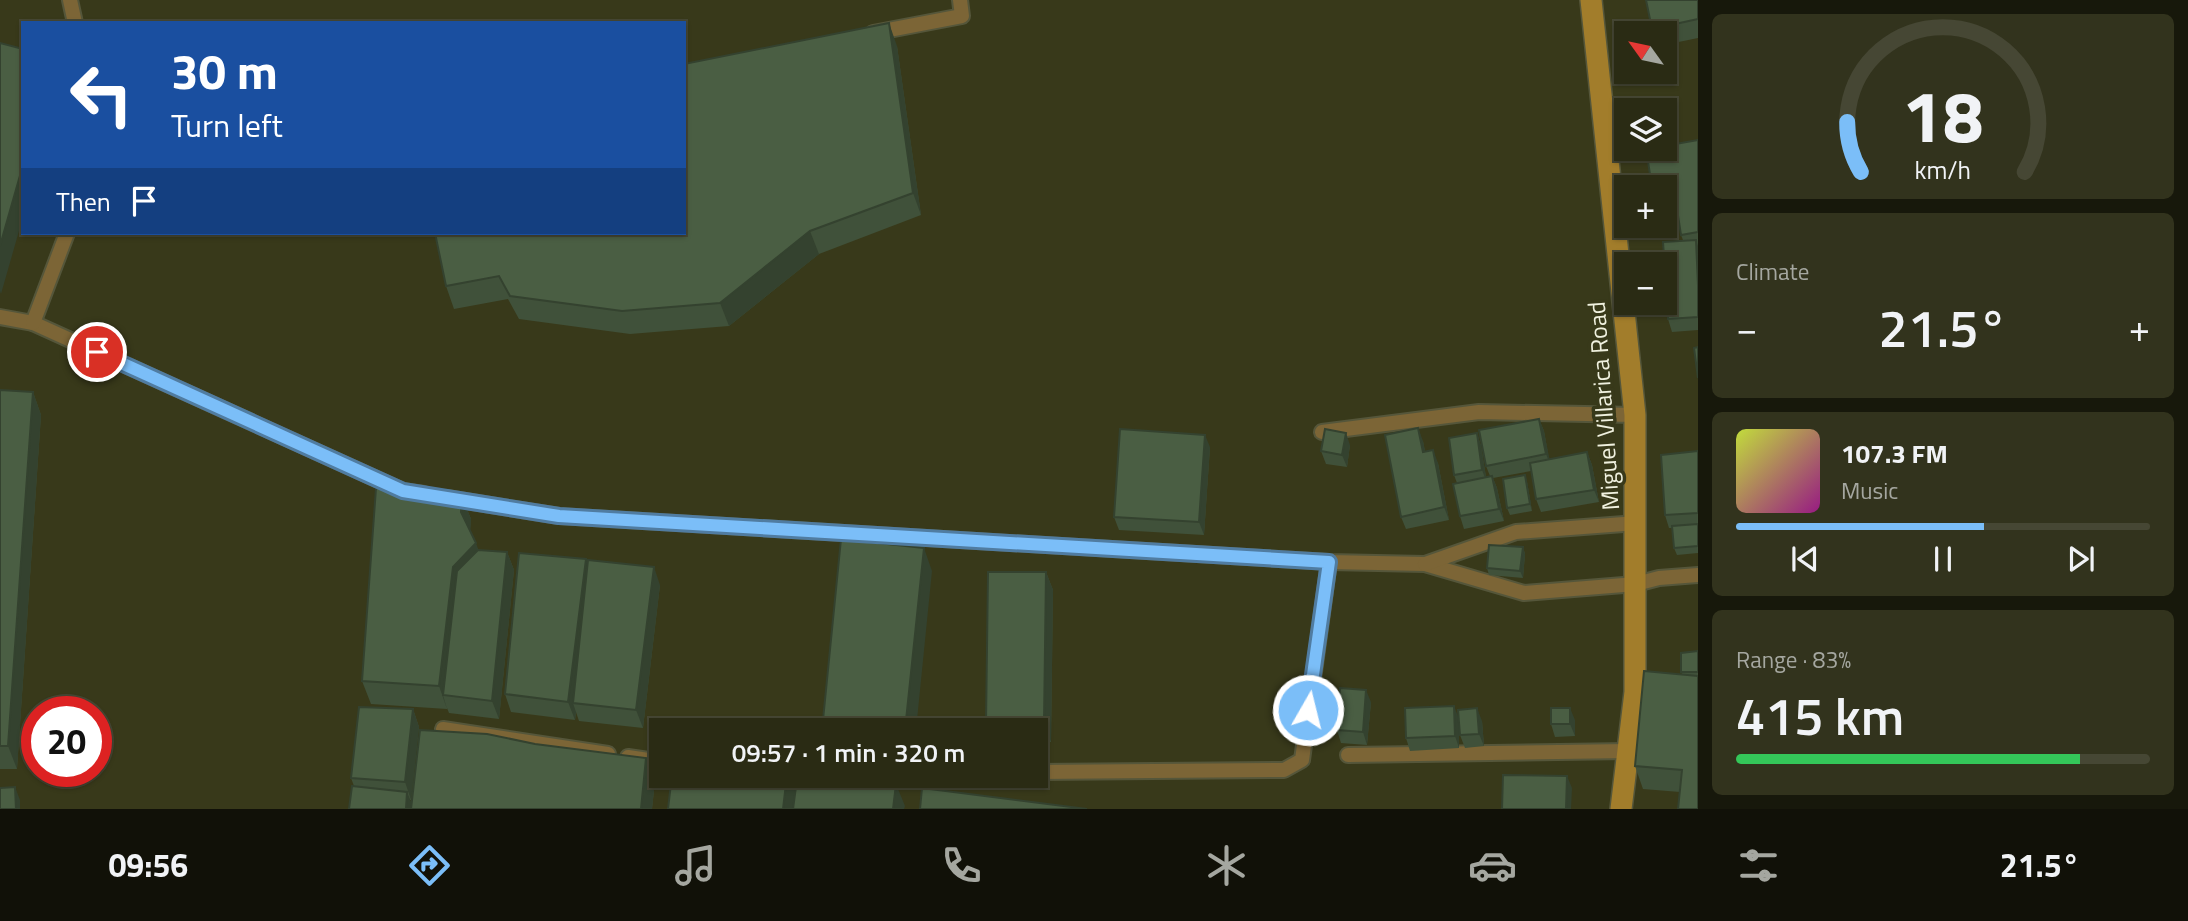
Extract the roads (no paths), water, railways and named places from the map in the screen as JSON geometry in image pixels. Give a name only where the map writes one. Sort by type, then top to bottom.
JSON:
[{"type":"main road","name":"Miguel Villarica Road","points":[[1591,0],[1635,415],[1635,692],[1621,809]]},
{"type":"lane","points":[[70,0],[75,21]]},
{"type":"lane","points":[[856,36],[962,16],[960,0]]},
{"type":"lane","points":[[33,323],[66,235]]},
{"type":"lane","points":[[0,317],[33,323],[403,491],[559,516],[1329,562],[1425,564],[1520,593],[1636,584],[1659,578],[1698,575]]},
{"type":"lane","points":[[1322,432],[1479,412],[1635,415]]},
{"type":"lane","points":[[1425,564],[1516,532],[1637,523]]},
{"type":"lane","points":[[1048,772],[1284,770],[1302,760],[1329,562]]},
{"type":"lane","points":[[443,729],[649,760]]},
{"type":"lane","points":[[1348,755],[1628,751]]}]
